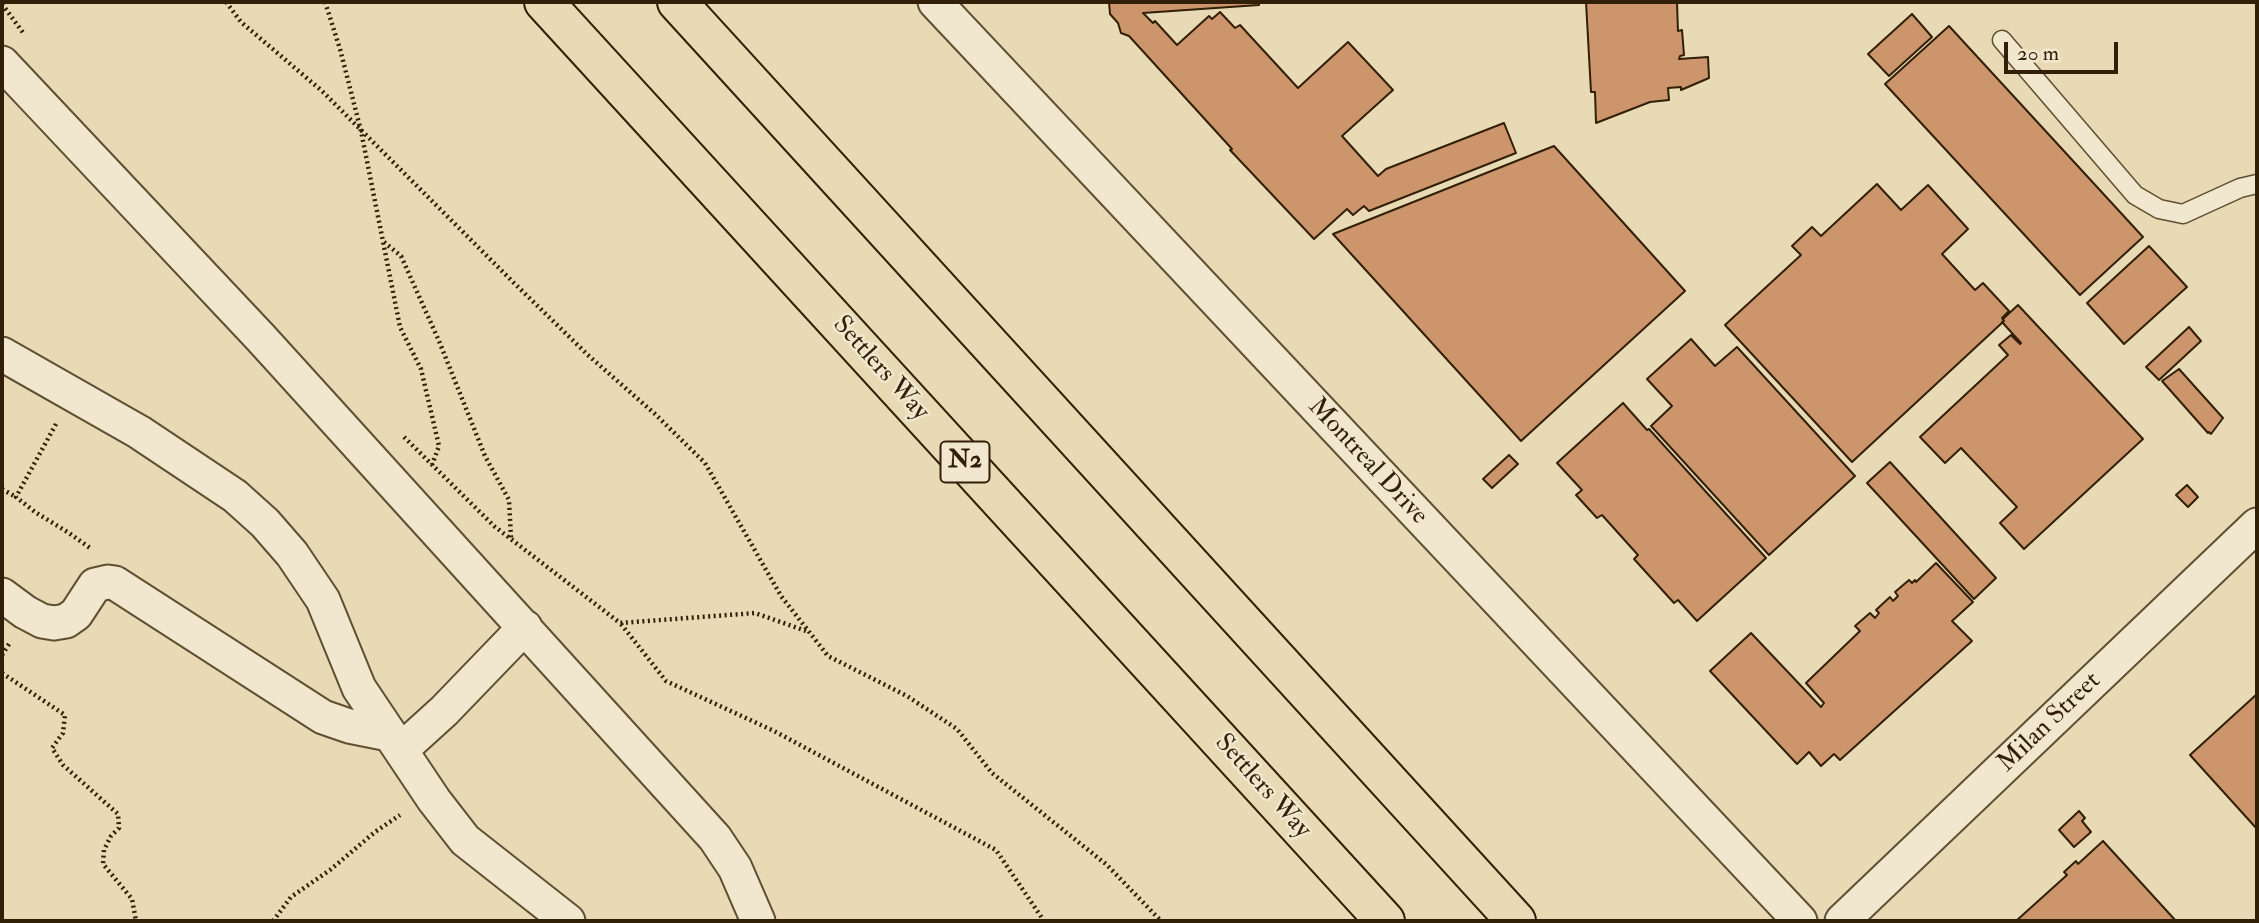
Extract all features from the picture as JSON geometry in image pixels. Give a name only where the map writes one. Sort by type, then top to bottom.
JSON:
[{"type":"highway","name":"Settlers Way","points":[[544,2],[1385,921]]},
{"type":"highway","points":[[677,2],[1516,921]]},
{"type":"street","name":"Montreal Drive","points":[[935,2],[1800,921]]},
{"type":"street","points":[[2,63],[261,338],[715,838],[735,868],[758,921]]},
{"type":"street","points":[[2,354],[139,432],[235,496],[265,523],[292,554],[323,600],[359,688],[434,800],[465,840],[568,921]]},
{"type":"street","name":"Milan Street","points":[[1843,921],[2257,525]]},
{"type":"street","points":[[2,594],[25,612],[42,621],[54,623],[66,621],[76,614],[91,589],[102,583],[108,582],[123,587],[323,718],[395,742]]},
{"type":"street","points":[[395,742],[444,710],[525,627]]},
{"type":"lane","points":[[2002,40],[2135,195],[2159,209],[2183,214],[2240,188],[2257,184]]},
{"type":"path","points":[[226,2],[241,22],[322,91],[580,347],[705,463],[781,596],[828,656],[907,696],[957,729],[992,774],[1107,866],[1161,921]]},
{"type":"path","points":[[325,2],[341,49],[361,131],[400,327],[421,369],[439,446],[432,465]]},
{"type":"path","points":[[2,4],[26,35]]},
{"type":"path","points":[[383,240],[401,256],[439,341],[485,456],[509,500],[511,539]]},
{"type":"path","points":[[16,497],[62,411],[68,392]]},
{"type":"path","points":[[396,429],[494,526],[620,623],[666,681],[774,731],[996,850],[1044,921]]},
{"type":"path","points":[[2,489],[88,547],[102,561],[108,582]]},
{"type":"path","points":[[620,623],[755,613],[809,632]]},
{"type":"path","points":[[2,673],[65,715],[63,733],[52,748],[62,765],[118,814],[119,828],[111,836],[104,850],[103,864],[132,900],[136,921]]},
{"type":"path","points":[[273,921],[291,897],[330,870],[375,832],[404,813],[434,800]]},
{"type":"building","points":[[1109,2],[1259,2],[1259,5],[1143,13],[1153,23],[1155,21],[1177,45],[1209,16],[1212,19],[1220,12],[1235,28],[1240,25],[1298,88],[1348,42],[1393,90],[1342,136],[1378,176],[1386,169],[1504,123],[1516,153],[1369,211],[1364,206],[1353,215],[1347,209],[1314,239],[1230,150],[1232,149],[1129,36],[1121,33],[1118,23],[1110,14]]},
{"type":"building","points":[[1586,2],[1677,2],[1678,31],[1682,30],[1684,55],[1679,59],[1708,57],[1709,78],[1681,90],[1681,87],[1668,88],[1669,100],[1650,102],[1596,123],[1595,92],[1591,92]]},
{"type":"building","points":[[1912,14],[1932,37],[1889,76],[1868,54]]},
{"type":"building","points":[[1949,26],[2143,237],[2080,295],[1885,84]]},
{"type":"building","points":[[1554,146],[1685,291],[1521,441],[1333,234]]},
{"type":"building","points":[[1877,184],[1901,210],[1928,185],[1968,229],[1942,254],[1975,290],[1983,283],[2009,311],[2002,318],[2004,321],[1852,462],[1725,325],[1801,255],[1792,246],[1812,227],[1821,236]]},
{"type":"building","points":[[2149,246],[2187,287],[2124,344],[2087,303]]},
{"type":"building","points":[[2018,305],[2143,439],[2024,549],[2000,523],[2017,507],[1961,448],[1945,463],[1920,437],[2008,355],[1999,345],[2011,335],[2021,343],[2002,322]]},
{"type":"building","points":[[2189,327],[2201,341],[2159,380],[2146,367]]},
{"type":"building","points":[[1691,339],[1715,366],[1737,347],[1855,476],[1769,555],[1651,426],[1672,406],[1647,379]]},
{"type":"building","points":[[2179,369],[2223,418],[2211,434],[2162,381]]},
{"type":"building","points":[[1623,403],[1766,558],[1697,621],[1678,600],[1674,603],[1634,559],[1638,555],[1602,515],[1597,518],[1576,495],[1582,490],[1557,463]]},
{"type":"building","points":[[1509,455],[1518,464],[1492,488],[1483,479]]},
{"type":"building","points":[[1890,462],[1996,578],[1974,599],[1867,483]]},
{"type":"building","points":[[2187,485],[2198,497],[2188,507],[2176,495]]},
{"type":"building","points":[[1936,563],[1973,602],[1952,621],[1972,641],[1840,760],[1834,754],[1821,766],[1809,752],[1797,764],[1710,671],[1751,633],[1821,707],[1824,703],[1806,683],[1860,631],[1855,626],[1870,613],[1875,618],[1879,613],[1876,610],[1890,597],[1893,601],[1898,596],[1895,592],[1909,580],[1916,582]]},
{"type":"building","points":[[2257,694],[2257,829],[2190,755]]},
{"type":"building","points":[[2079,811],[2085,818],[2082,821],[2091,832],[2074,847],[2059,830]]},
{"type":"building","points":[[2103,841],[2176,921],[2016,921],[2067,875],[2064,872],[2076,861],[2078,864]]}]
